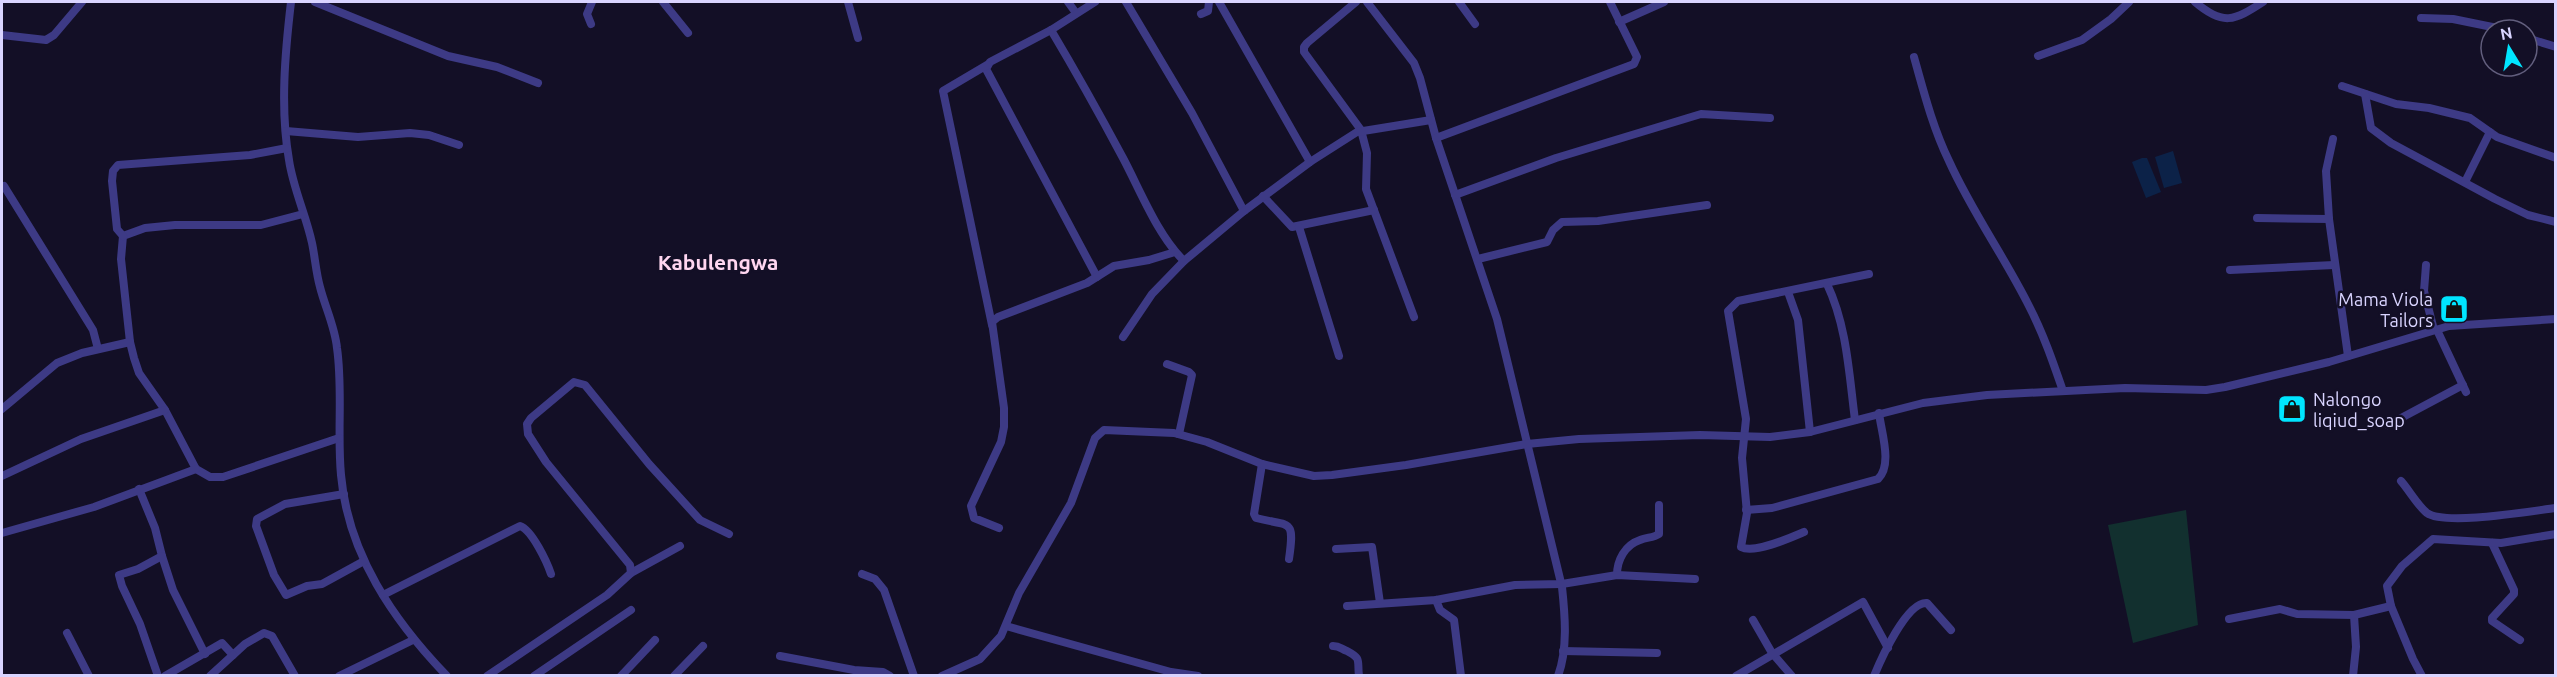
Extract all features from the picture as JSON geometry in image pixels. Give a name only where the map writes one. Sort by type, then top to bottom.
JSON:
[{"type":"street","points":[[2,34],[46,40],[82,2]]},
{"type":"street","points":[[291,2],[286,39],[285,131],[303,214],[312,242],[319,285],[338,349],[339,438],[344,494],[355,539],[383,595],[413,640],[447,675]]},
{"type":"street","points":[[315,2],[448,56],[497,67],[537,82]]},
{"type":"street","points":[[591,24],[587,14],[592,2]]},
{"type":"street","points":[[663,2],[688,33]]},
{"type":"street","points":[[848,2],[858,38]]},
{"type":"street","points":[[1068,2],[1076,13]]},
{"type":"street","points":[[999,528],[974,518],[971,506],[1001,442],[1004,427],[1000,372],[992,325],[943,91],[1051,30],[1095,2]]},
{"type":"street","points":[[1126,2],[1192,113],[1244,211]]},
{"type":"street","points":[[1201,14],[1208,11],[1209,2]]},
{"type":"street","points":[[1219,2],[1310,162]]},
{"type":"street","points":[[1356,2],[1304,47],[1306,57],[1361,130],[1367,153],[1366,189],[1414,317]]},
{"type":"street","points":[[1367,2],[1414,63],[1436,138],[1500,328],[1562,584],[1565,624],[1558,675]]},
{"type":"street","points":[[1459,2],[1475,24]]},
{"type":"street","points":[[1436,138],[1634,64],[1637,57],[1610,2]]},
{"type":"street","points":[[1619,22],[1664,2]]},
{"type":"street","points":[[2038,56],[2082,40],[2111,19],[2129,2]]},
{"type":"street","points":[[2195,2],[2225,20],[2235,19],[2263,2]]},
{"type":"street","points":[[2421,18],[2453,19],[2479,24]]},
{"type":"street","points":[[1051,30],[1175,252],[1184,261]]},
{"type":"street","points":[[2539,42],[2556,47]]},
{"type":"street","points":[[1914,57],[1933,123],[1948,160],[2029,306],[2043,335],[2063,391]]},
{"type":"street","points":[[987,65],[987,74],[1097,277]]},
{"type":"street","points":[[2342,86],[2396,104],[2429,108],[2470,118],[2497,137],[2556,158]]},
{"type":"street","points":[[2365,94],[2371,128],[2391,143],[2522,212],[2556,222]]},
{"type":"street","points":[[1455,195],[1556,158],[1701,114],[1770,118]]},
{"type":"street","points":[[1123,337],[1152,294],[1184,261],[1263,196],[1310,162],[1347,136],[1361,130],[1431,120]]},
{"type":"street","points":[[285,131],[358,137],[410,133],[429,135],[459,145]]},
{"type":"street","points":[[2465,182],[2490,132]]},
{"type":"street","points":[[2333,139],[2326,171],[2329,219],[2348,356]]},
{"type":"street","points":[[287,148],[250,155],[118,165],[113,171],[117,229],[123,236],[121,259],[130,342],[139,373],[165,410],[196,469],[210,477],[223,477],[339,438]]},
{"type":"street","points":[[4,186],[93,330],[98,349]]},
{"type":"street","points":[[1263,196],[1290,225],[1299,226],[1374,210]]},
{"type":"street","points":[[1478,259],[1547,242],[1553,230],[1562,222],[1598,221],[1707,205]]},
{"type":"street","points":[[123,236],[145,228],[175,225],[261,225],[303,214]]},
{"type":"street","points":[[2257,218],[2329,219]]},
{"type":"street","points":[[1299,226],[1340,356]]},
{"type":"street","points":[[992,325],[998,317],[1097,277],[1114,266],[1149,260],[1175,252]]},
{"type":"street","points":[[2230,270],[2334,265]]},
{"type":"street","points":[[2388,425],[2465,389],[2436,330],[2424,291],[2426,265]]},
{"type":"street","points":[[1804,532],[1782,542],[1742,549],[1746,510],[1742,459],[1746,419],[1728,311],[1738,301],[1869,274]]},
{"type":"street","points":[[1827,284],[1833,297],[1845,343],[1855,420]]},
{"type":"street","points":[[1788,292],[1798,320],[1810,432]]},
{"type":"street","points":[[943,675],[980,659],[994,647],[1006,626],[1019,593],[1071,502],[1099,433],[1112,429],[1179,434],[1262,464],[1314,476],[1332,475],[1527,444],[1579,439],[1770,437],[1810,432],[1938,400],[1987,394],[2125,388],[2206,390],[2348,356],[2459,325],[2556,319]]},
{"type":"street","points":[[2,409],[57,363],[69,357],[130,342]]},
{"type":"street","points":[[1167,364],[1192,375],[1179,434]]},
{"type":"street","points":[[631,573],[630,565],[546,462],[528,434],[527,424],[531,418],[574,382],[585,385],[649,464],[700,520],[729,534]]},
{"type":"street","points":[[2,476],[81,439],[165,410]]},
{"type":"street","points":[[1746,510],[1772,508],[1878,479],[1885,462],[1879,413]]},
{"type":"street","points":[[1262,464],[1254,514],[1256,518],[1283,522],[1288,525],[1292,537],[1289,559]]},
{"type":"street","points":[[2,533],[94,507],[196,469]]},
{"type":"street","points":[[2401,481],[2430,515],[2466,518],[2556,508]]},
{"type":"street","points":[[139,489],[155,528],[173,590],[205,654]]},
{"type":"street","points":[[344,494],[285,504],[257,519],[256,526],[274,575],[286,595],[307,586],[322,584],[364,561]]},
{"type":"street","points":[[1617,575],[1619,560],[1628,547],[1640,540],[1659,534],[1659,505]]},
{"type":"street","points":[[383,595],[520,526],[526,529],[547,562],[551,574]]},
{"type":"street","points":[[2422,675],[2391,606],[2387,586],[2390,580],[2429,540],[2492,543],[2538,539],[2556,534]]},
{"type":"street","points":[[2492,543],[2514,590],[2514,594],[2492,618],[2492,621],[2520,640]]},
{"type":"street","points":[[487,675],[588,608],[631,573],[680,546]]},
{"type":"street","points":[[1336,549],[1372,547],[1380,603]]},
{"type":"street","points":[[154,674],[143,633],[119,575],[138,569],[162,556]]},
{"type":"street","points":[[862,574],[876,579],[884,590],[914,675]]},
{"type":"street","points":[[1347,606],[1436,600],[1515,585],[1562,584],[1617,575],[1695,579]]},
{"type":"street","points":[[1436,600],[1440,610],[1454,620],[1461,675]]},
{"type":"street","points":[[1736,675],[1863,602],[1888,648]]},
{"type":"street","points":[[1874,675],[1908,614],[1925,602],[1951,630]]},
{"type":"street","points":[[2229,619],[2280,609],[2297,614],[2354,615],[2391,606]]},
{"type":"street","points":[[534,675],[631,610]]},
{"type":"street","points":[[2353,675],[2356,647],[2354,615]]},
{"type":"street","points":[[1753,620],[1772,653],[1792,675]]},
{"type":"street","points":[[1006,626],[1170,672],[1198,675]]},
{"type":"street","points":[[68,633],[89,675]]},
{"type":"street","points":[[210,675],[260,634],[269,633],[295,675]]},
{"type":"street","points":[[339,675],[413,640]]},
{"type":"street","points":[[621,675],[655,640]]},
{"type":"street","points":[[165,675],[222,643],[234,655]]},
{"type":"street","points":[[674,675],[703,646]]},
{"type":"street","points":[[1333,646],[1339,646],[1355,654],[1358,660],[1359,675]]},
{"type":"street","points":[[1563,651],[1657,653]]},
{"type":"street","points":[[780,656],[890,675]]},
{"type":"green space","points":[[2186,510],[2198,625],[2133,643],[2108,525]]},
{"type":"water","points":[[2173,151],[2182,183],[2164,188],[2155,157]]},
{"type":"water","points":[[2147,158],[2161,192],[2146,198],[2132,162]]},
{"type":"place","name":"Mama Viola Tailors","points":[[2454,309]]},
{"type":"place","name":"Nalongo liqiud_soap","points":[[2292,409]]},
{"type":"district","name":"Kabulengwa","points":[[718,262]]}]
